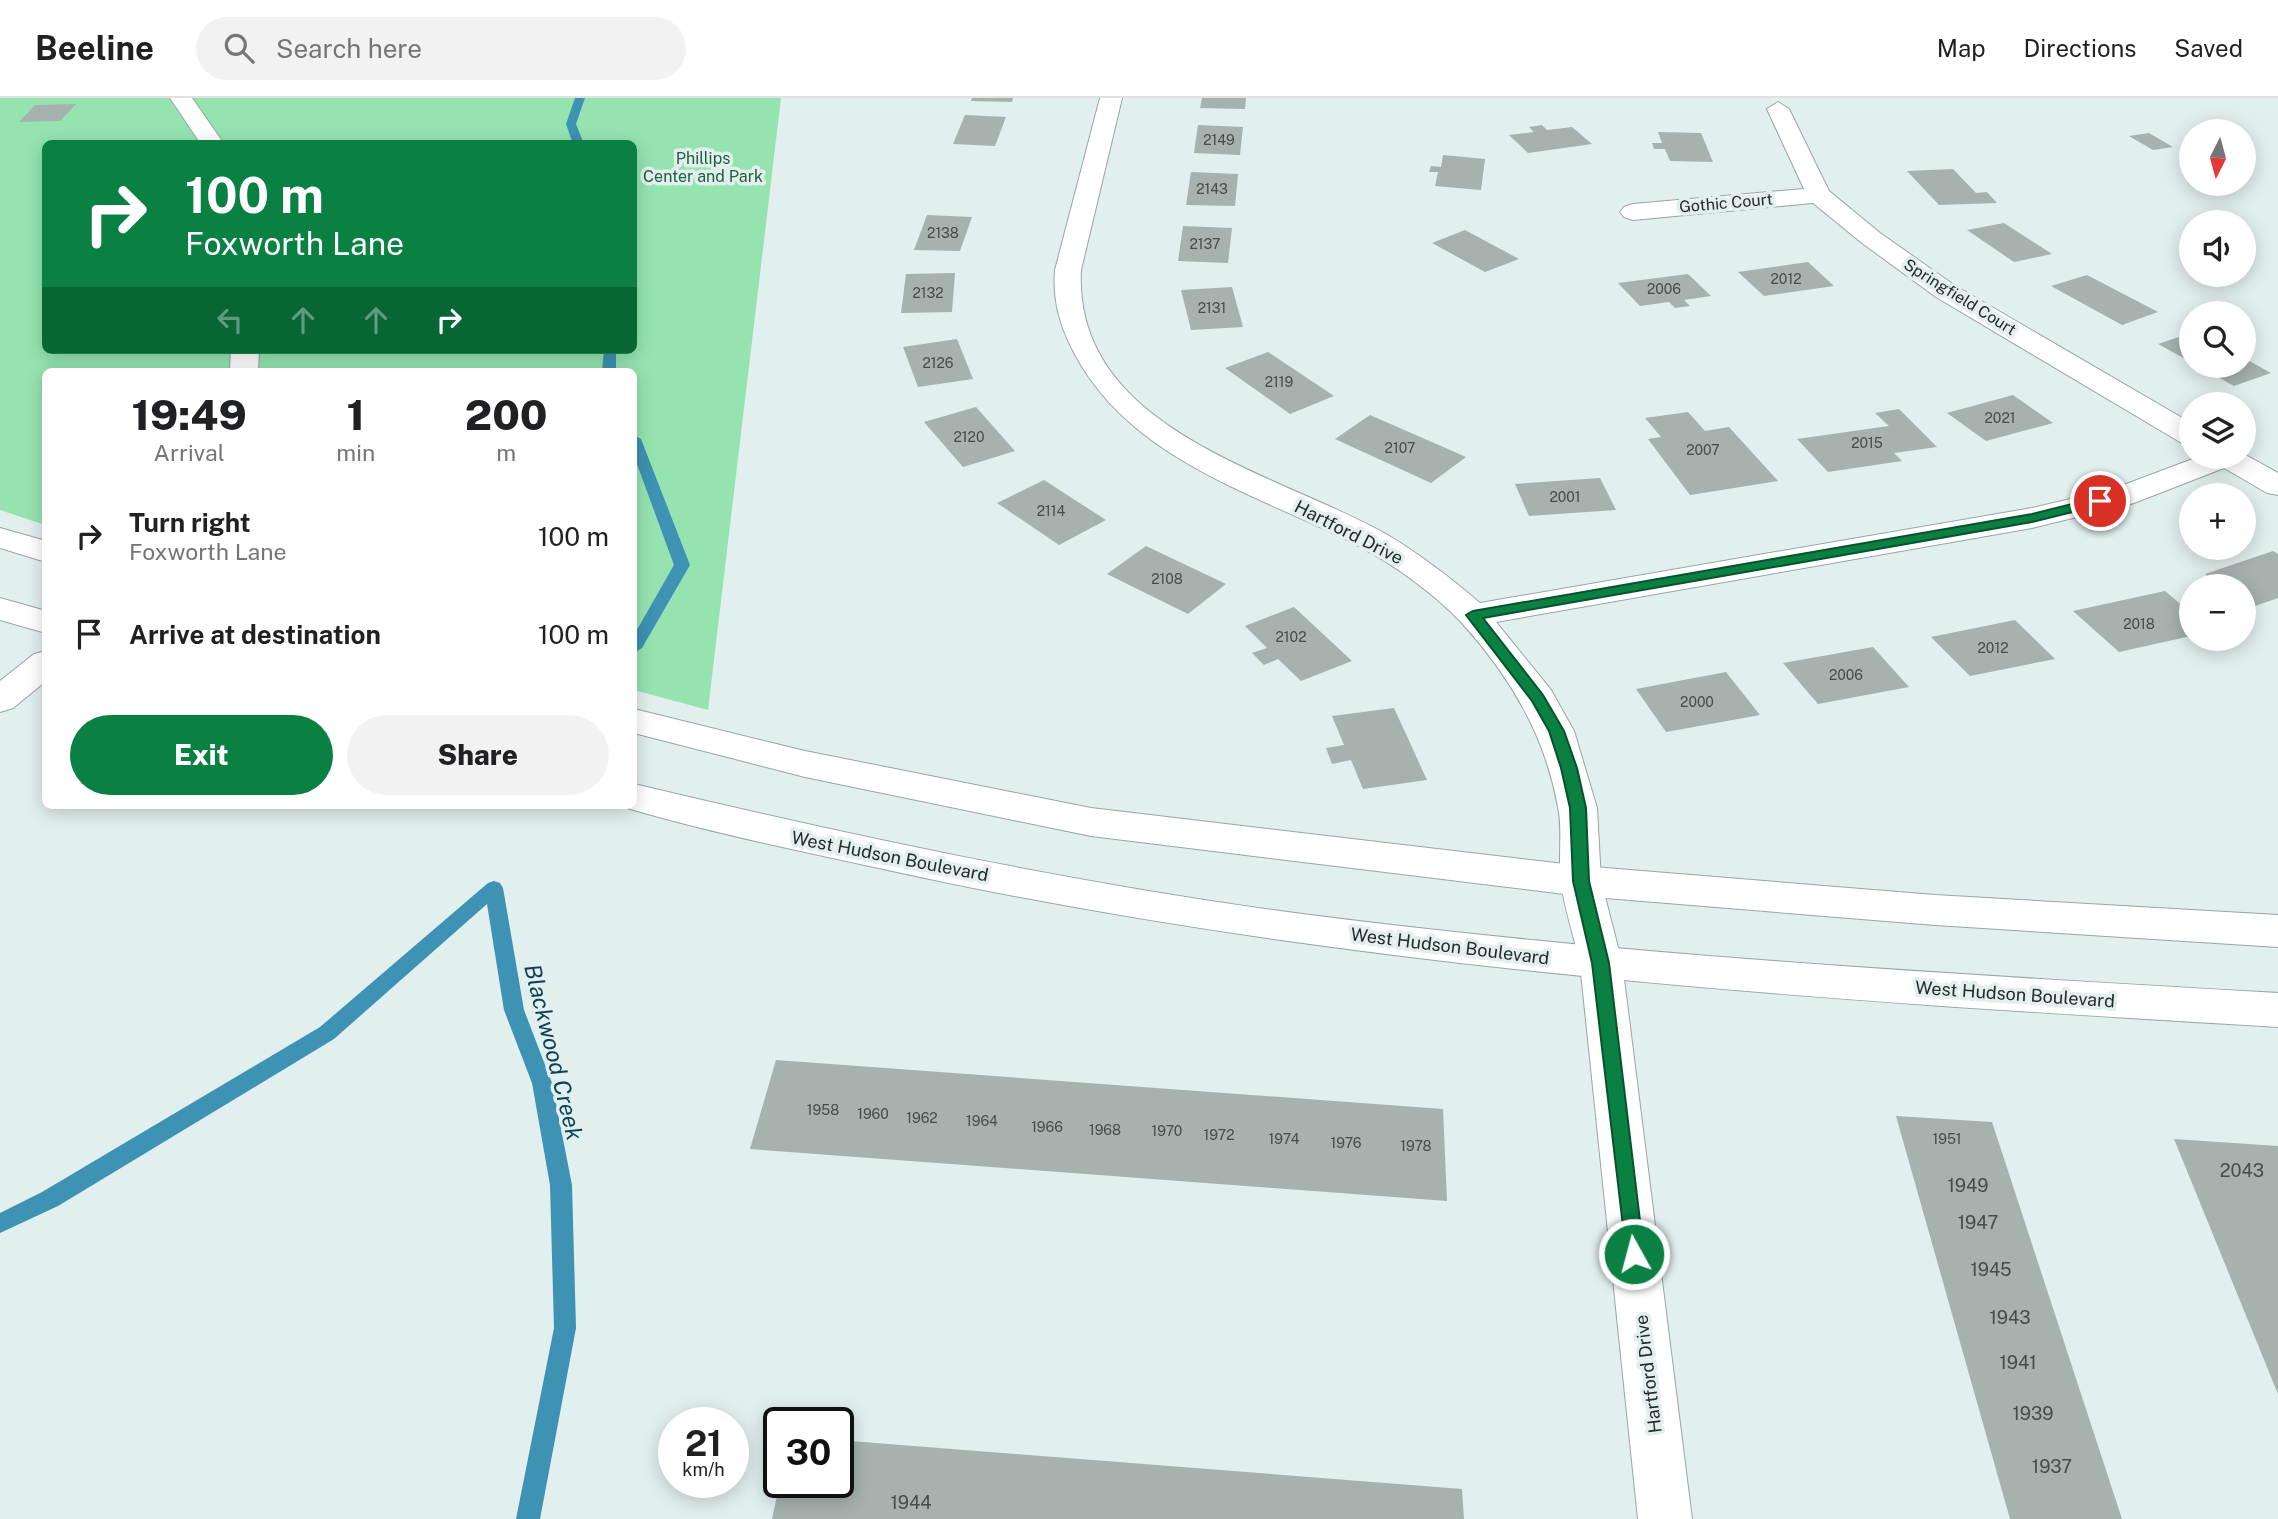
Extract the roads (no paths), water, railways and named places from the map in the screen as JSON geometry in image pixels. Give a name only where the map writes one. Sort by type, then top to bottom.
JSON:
[{"type":"street","points":[[181,98],[210,140]]},
{"type":"street","name":"Hartford Drive","points":[[1111,98],[1067,287],[1074,326],[1107,383],[1137,416],[1208,463],[1378,543],[1439,585],[1473,615],[1538,698],[1556,731],[1578,808],[1581,881],[1601,963],[1665,1519]]},
{"type":"street","name":"Springfield Court","points":[[1778,109],[1819,195],[1919,274],[2179,429]]},
{"type":"street","name":"Gothic Court","points":[[1633,212],[1819,195]]},
{"type":"street","points":[[1473,615],[2032,518],[2123,496],[2194,469]]},
{"type":"street","points":[[2248,469],[2278,486]]},
{"type":"street","points":[[0,538],[42,551]]},
{"type":"street","points":[[0,609],[42,621]]},
{"type":"street","points":[[0,700],[42,665]]},
{"type":"street","points":[[637,722],[805,764],[1091,822],[1581,881],[1935,910],[2278,931]]},
{"type":"street","name":"West Hudson Boulevard","points":[[637,798],[793,837],[1114,900],[1368,938],[1601,963],[1898,987],[2278,1010]]},
{"type":"waterway","name":"Blackwood Creek","points":[[577,140],[571,124],[580,98]]},
{"type":"waterway","name":"Blackwood Creek","points":[[609,368],[610,354]]},
{"type":"waterway","name":"Blackwood Creek","points":[[637,447],[682,565],[637,643]]},
{"type":"waterway","name":"Blackwood Creek","points":[[0,1223],[50,1199],[327,1033],[494,888],[514,1010],[542,1083],[561,1185],[565,1328],[528,1519]]},
{"type":"park label","name":"Phillips Center and Park","points":[[703,167]]}]
